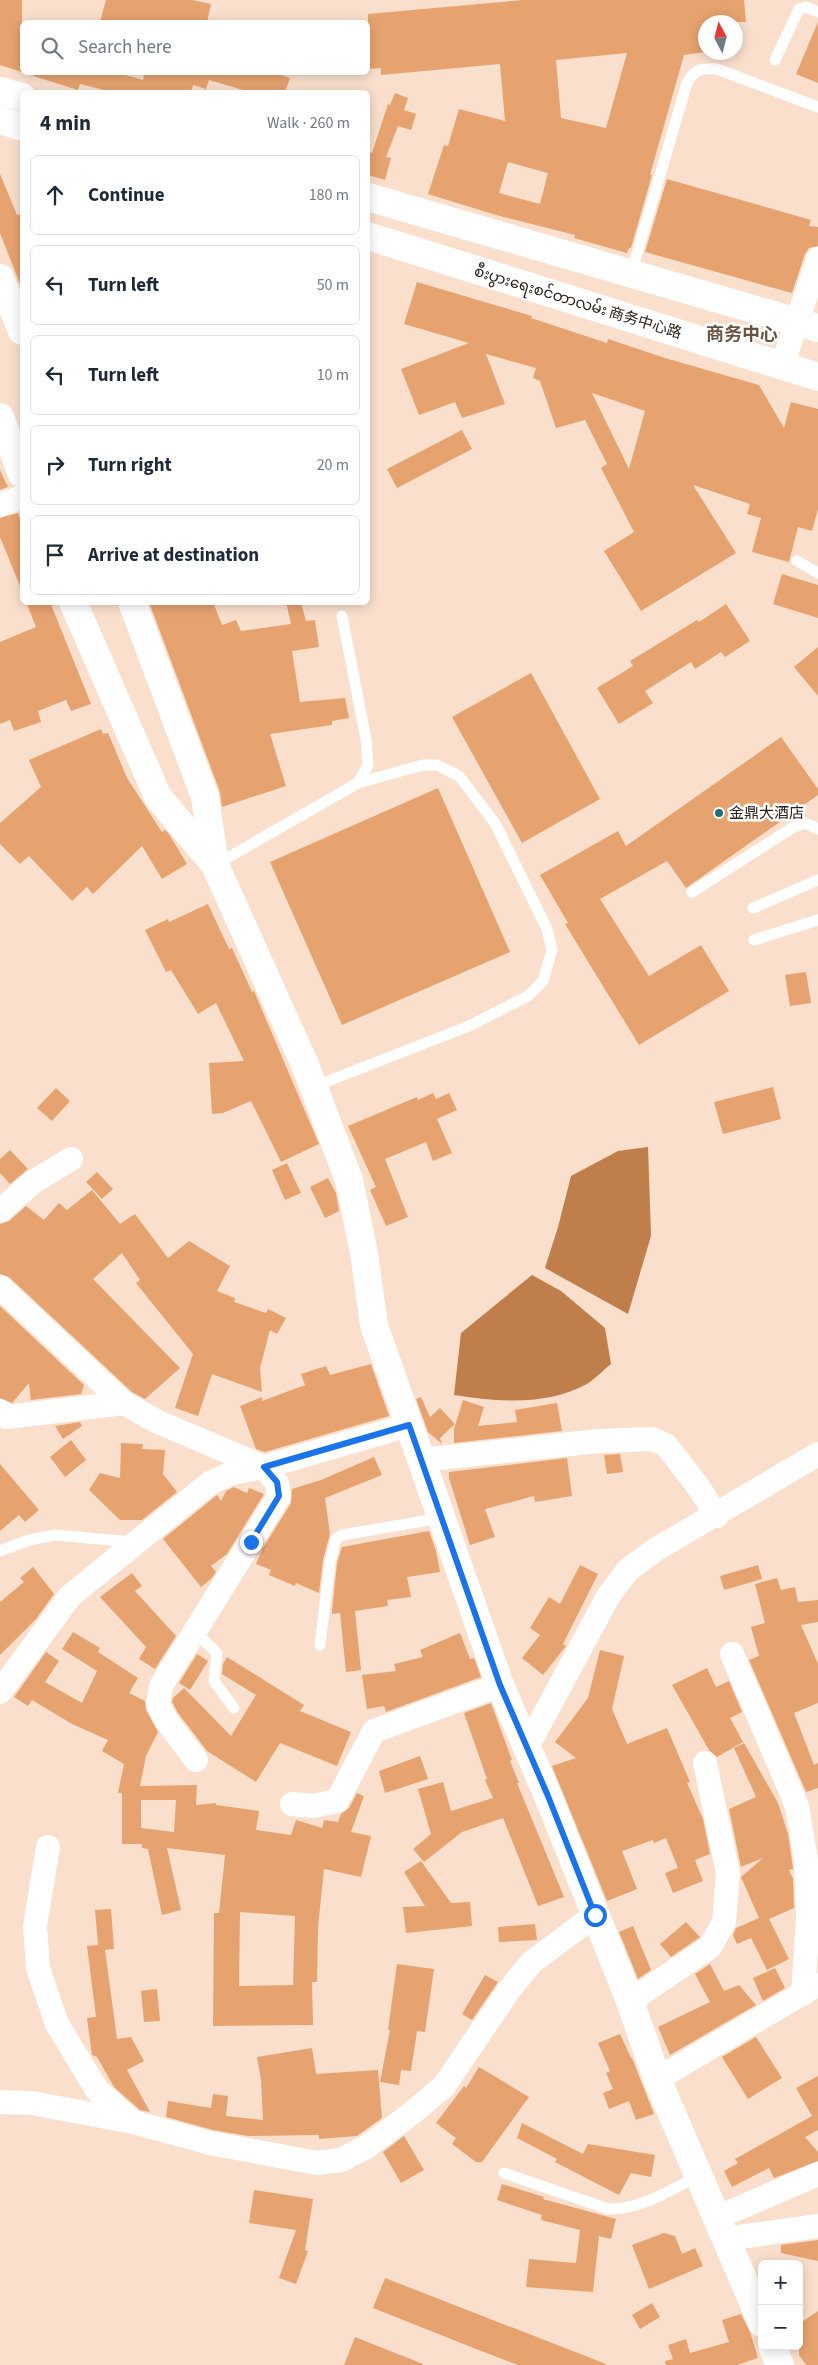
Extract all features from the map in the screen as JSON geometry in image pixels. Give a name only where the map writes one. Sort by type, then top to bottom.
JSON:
[{"type":"main road","points":[[0,91],[20,97]]},
{"type":"main road","points":[[0,120],[20,126]]},
{"type":"main road","points":[[370,198],[807,324]]},
{"type":"main road","points":[[438,258],[453,222]]},
{"type":"main road","name":"စီးပွားရေးစင်တာလမ်း 商务中心路","points":[[370,237],[818,377]]},
{"type":"main road","points":[[0,278],[20,326]]},
{"type":"main road","points":[[0,417],[20,469]]},
{"type":"main road","points":[[74,605],[158,797],[215,865]]},
{"type":"main road","points":[[133,605],[205,797],[215,865],[313,1087],[350,1180],[364,1252],[374,1325],[500,1685],[630,2001],[657,2079],[758,2314]]},
{"type":"main road","points":[[774,2350],[780,2365]]},
{"type":"street","points":[[782,366],[807,324],[818,259]]},
{"type":"street","points":[[0,506],[20,499]]},
{"type":"street","points":[[0,1211],[33,1182],[71,1158]]},
{"type":"street","points":[[0,1287],[124,1403],[158,1422],[264,1467],[277,1482],[279,1496],[161,1686],[158,1704],[166,1720],[196,1760]]},
{"type":"street","points":[[0,1411],[7,1417],[124,1403]]},
{"type":"street","points":[[0,1692],[70,1596],[210,1483],[232,1473],[264,1467],[409,1425]]},
{"type":"street","points":[[421,1460],[599,1442],[652,1439],[666,1445],[717,1516]]},
{"type":"street","points":[[527,1747],[609,1595],[628,1570],[655,1550],[717,1516],[818,1454]]},
{"type":"street","points":[[657,2079],[811,1989],[806,1860],[797,1806],[732,1654]]},
{"type":"street","points":[[292,1804],[313,1806],[337,1801],[374,1730],[500,1685]]},
{"type":"street","points":[[630,2001],[710,1946],[724,1922],[728,1873],[706,1763]]},
{"type":"street","points":[[48,1847],[36,1926],[38,1968],[57,2024],[92,2082],[98,2090],[133,2122]]},
{"type":"street","points":[[0,2102],[32,2103],[133,2122],[210,2143],[317,2163],[340,2160],[368,2146],[444,2086],[509,1990],[532,1962],[595,1915]]},
{"type":"street","points":[[720,2228],[818,2174]]},
{"type":"street","points":[[720,2228],[818,2226]]},
{"type":"lane","points":[[775,60],[799,9],[806,7],[818,12]]},
{"type":"lane","points":[[631,274],[687,83],[693,73],[700,68],[716,68],[818,107]]},
{"type":"lane","points":[[797,562],[818,574]]},
{"type":"lane","points":[[342,616],[366,739],[368,764],[358,784]]},
{"type":"lane","points":[[215,865],[358,784],[423,765],[437,765],[459,776],[495,823],[547,929],[552,950],[543,981],[528,996],[469,1026],[313,1087]]},
{"type":"lane","points":[[692,892],[792,828],[805,823],[818,829]]},
{"type":"lane","points":[[753,908],[818,880]]},
{"type":"lane","points":[[754,940],[818,920]]},
{"type":"lane","points":[[320,1646],[330,1562],[336,1539],[342,1535],[441,1518]]},
{"type":"lane","points":[[0,1551],[29,1540],[54,1535],[136,1543]]},
{"type":"lane","points":[[195,1632],[217,1654],[214,1681],[234,1708]]},
{"type":"lane","points":[[504,2173],[608,2209],[621,2209],[639,2205],[698,2176]]},
{"type":"shaded area","points":[[648,1147],[651,1236],[628,1314],[545,1268],[571,1176],[618,1151]]},
{"type":"shaded area","points":[[532,1275],[561,1291],[605,1328],[611,1364],[587,1384],[555,1396],[539,1399],[505,1400],[454,1395],[461,1333]]},
{"type":"building","points":[[0,0],[22,0],[20,71],[0,65]]},
{"type":"building","points":[[106,0],[192,0],[211,4],[207,20],[101,20]]},
{"type":"building","points":[[523,0],[744,0],[746,22],[743,22],[743,15],[698,15],[698,53],[684,55],[631,248],[629,248],[627,253],[574,238],[575,235],[496,215],[428,194],[444,145],[448,146],[459,109],[505,121],[500,64],[381,75],[381,68],[370,69],[370,20],[368,20],[368,14]],"holes":[[[627,53],[606,128],[561,118],[556,60]],[[508,162],[548,173],[540,204],[499,193]]]},
{"type":"building","points":[[818,22],[818,83],[796,74]]},
{"type":"building","points":[[125,75],[143,80],[144,75],[282,75],[290,78],[286,90],[243,90],[209,80],[206,89],[193,85],[192,90],[104,90],[80,84],[78,90],[33,76]]},
{"type":"building","points":[[395,93],[408,98],[404,110],[416,114],[411,130],[398,126],[386,157],[391,158],[385,180],[370,176],[370,152],[372,153],[388,104],[390,105]]},
{"type":"building","points":[[0,174],[17,215],[20,214],[20,284],[0,233]]},
{"type":"building","points":[[667,179],[811,220],[809,226],[818,227],[818,246],[809,248],[805,254],[792,293],[645,252]]},
{"type":"building","points":[[417,282],[532,316],[531,318],[607,343],[608,339],[665,358],[759,385],[784,428],[791,402],[818,409],[818,509],[812,531],[798,527],[789,562],[752,552],[761,518],[747,514],[750,504],[693,485],[736,553],[641,611],[604,551],[634,532],[601,468],[607,464],[585,420],[556,428],[540,381],[533,378],[536,368],[486,354],[505,404],[462,418],[455,402],[419,415],[401,369],[469,343],[404,324]],"holes":[[[592,393],[645,411],[629,469]]]},
{"type":"building","points":[[462,430],[472,449],[397,488],[387,469]]},
{"type":"building","points":[[0,470],[8,487],[0,490]]},
{"type":"building","points":[[18,513],[20,519],[20,586],[0,537],[0,518]]},
{"type":"building","points":[[782,574],[818,585],[818,618],[773,604]]},
{"type":"building","points":[[726,604],[750,641],[725,657],[721,652],[695,669],[691,662],[645,691],[653,703],[619,724],[597,688],[633,666],[630,661],[697,620],[699,622]]},
{"type":"building","points":[[27,605],[51,605],[91,704],[71,711],[66,700],[38,711],[41,722],[14,731],[10,720],[0,724],[0,642],[36,627]]},
{"type":"building","points":[[150,605],[214,605],[222,625],[236,620],[241,631],[291,624],[287,605],[302,605],[306,621],[315,620],[319,647],[292,651],[300,702],[345,698],[349,718],[332,721],[332,725],[270,734],[286,786],[222,807],[220,792]]},
{"type":"building","points":[[818,647],[818,696],[794,667]]},
{"type":"building","points":[[531,673],[600,799],[522,843],[452,717]]},
{"type":"building","points":[[101,729],[103,734],[108,733],[127,778],[162,832],[165,830],[169,834],[187,864],[162,879],[142,846],[93,894],[87,887],[72,901],[29,856],[20,864],[0,844],[0,823],[41,787],[29,760]]},
{"type":"building","points":[[781,737],[818,789],[818,795],[686,888],[667,861],[600,899],[649,976],[701,945],[729,991],[639,1045],[565,924],[568,923],[540,875],[618,831],[626,846]]},
{"type":"building","points":[[438,788],[510,952],[342,1025],[270,862]]},
{"type":"building","points":[[208,904],[229,949],[232,948],[252,992],[254,991],[319,1144],[281,1162],[251,1101],[223,1113],[212,1114],[209,1063],[244,1061],[216,1003],[198,1014],[171,970],[166,972],[145,930],[168,919],[169,922]]},
{"type":"building","points":[[806,972],[811,1003],[790,1006],[785,975]]},
{"type":"building","points":[[773,1087],[781,1119],[723,1134],[714,1102]]},
{"type":"building","points":[[56,1088],[70,1101],[52,1121],[37,1108]]},
{"type":"building","points":[[433,1093],[436,1099],[449,1093],[457,1110],[437,1119],[452,1153],[433,1161],[426,1142],[385,1159],[408,1217],[386,1226],[370,1190],[376,1187],[348,1126],[417,1097],[418,1100]]},
{"type":"building","points":[[10,1150],[28,1169],[10,1184],[0,1173],[0,1159]]},
{"type":"building","points":[[287,1163],[301,1193],[285,1200],[272,1170]]},
{"type":"building","points":[[97,1172],[113,1189],[102,1199],[86,1182]]},
{"type":"building","points":[[328,1178],[336,1193],[339,1211],[325,1218],[310,1187]]},
{"type":"building","points":[[92,1190],[120,1224],[135,1214],[168,1258],[189,1241],[230,1266],[217,1291],[235,1298],[234,1302],[266,1313],[268,1309],[286,1318],[277,1334],[270,1330],[260,1368],[262,1392],[212,1374],[198,1416],[175,1408],[193,1354],[136,1283],[140,1280],[122,1253],[93,1279],[180,1368],[145,1399],[132,1392],[9,1277],[0,1274],[0,1224],[9,1221],[26,1206],[44,1220],[59,1203],[67,1210]]},
{"type":"building","points":[[0,1306],[84,1385],[81,1394],[31,1400],[29,1383],[12,1403],[0,1398]]},
{"type":"building","points":[[371,1364],[389,1416],[265,1452],[256,1449],[240,1406],[262,1397],[262,1401],[305,1385],[301,1374],[326,1366],[330,1375]]},
{"type":"building","points":[[421,1397],[430,1417],[440,1408],[455,1424],[440,1438],[442,1444],[428,1432],[416,1399]]},
{"type":"building","points":[[463,1400],[484,1407],[478,1426],[517,1422],[515,1410],[557,1403],[562,1431],[454,1443],[454,1429]]},
{"type":"building","points":[[80,1422],[82,1426],[63,1439],[55,1426]]},
{"type":"building","points":[[71,1440],[86,1460],[65,1477],[50,1457]]},
{"type":"building","points":[[121,1443],[143,1444],[142,1449],[165,1450],[163,1474],[177,1492],[142,1520],[120,1520],[89,1490],[100,1473],[120,1478]]},
{"type":"building","points":[[620,1454],[623,1472],[607,1474],[604,1455]]},
{"type":"building","points":[[374,1457],[382,1475],[325,1498],[330,1534],[323,1560],[319,1593],[296,1583],[295,1586],[269,1575],[271,1570],[256,1564],[263,1548],[291,1503],[292,1489],[321,1480]]},
{"type":"building","points":[[567,1458],[572,1496],[535,1502],[534,1496],[485,1509],[495,1537],[470,1545],[449,1478],[449,1472]]},
{"type":"building","points":[[0,1464],[39,1510],[25,1522],[19,1515],[0,1531]]},
{"type":"building","points":[[234,1487],[247,1493],[249,1488],[264,1494],[227,1554],[211,1566],[216,1572],[201,1587],[163,1539],[217,1495],[221,1501],[226,1491]]},
{"type":"building","points":[[429,1531],[436,1551],[440,1572],[407,1577],[411,1597],[387,1600],[388,1606],[355,1611],[361,1670],[346,1672],[340,1613],[332,1614],[337,1563],[342,1547]]},
{"type":"building","points":[[580,1565],[598,1574],[563,1644],[566,1646],[543,1675],[522,1658],[540,1635],[530,1628],[549,1597],[560,1604]]},
{"type":"building","points":[[758,1565],[762,1579],[724,1590],[720,1576]]},
{"type":"building","points":[[33,1567],[54,1594],[36,1619],[0,1655],[0,1602],[24,1582],[20,1578]]},
{"type":"building","points":[[132,1573],[142,1586],[135,1591],[176,1636],[155,1669],[139,1659],[146,1647],[100,1597]]},
{"type":"building","points":[[777,1578],[781,1590],[795,1587],[798,1602],[818,1600],[818,1622],[801,1625],[818,1664],[818,1703],[794,1713],[814,1765],[818,1763],[818,1788],[806,1792],[749,1660],[759,1656],[751,1627],[765,1623],[755,1584]]},
{"type":"building","points":[[73,1632],[100,1648],[98,1652],[138,1678],[129,1693],[145,1701],[146,1710],[158,1732],[146,1756],[140,1786],[197,1785],[196,1805],[216,1803],[216,1805],[259,1811],[256,1830],[291,1835],[296,1820],[322,1828],[324,1820],[338,1822],[341,1814],[349,1808],[357,1793],[364,1796],[351,1832],[371,1836],[361,1877],[324,1869],[318,1927],[317,1982],[312,1982],[313,2025],[213,2026],[214,1913],[219,1913],[225,1855],[167,1848],[181,1910],[162,1915],[148,1849],[142,1848],[142,1844],[122,1844],[122,1793],[118,1793],[124,1764],[102,1751],[108,1740],[72,1724],[32,1700],[28,1706],[14,1697],[46,1652],[59,1661],[45,1682],[82,1703],[97,1671],[62,1649]],"holes":[[[141,1800],[176,1800],[174,1832],[141,1828]],[[240,1912],[295,1916],[293,1985],[239,1986]]]},
{"type":"building","points":[[460,1633],[470,1659],[474,1658],[481,1677],[386,1712],[384,1706],[367,1709],[362,1675],[396,1671],[394,1664],[423,1657],[420,1650]]},
{"type":"building","points":[[600,1650],[624,1656],[612,1709],[627,1744],[667,1728],[690,1782],[687,1783],[703,1819],[710,1854],[695,1860],[703,1881],[673,1893],[665,1873],[678,1868],[666,1838],[654,1843],[653,1840],[622,1851],[637,1889],[607,1901],[552,1766],[576,1758],[555,1742],[588,1698]]},
{"type":"building","points":[[197,1654],[208,1661],[190,1690],[179,1683]]},
{"type":"building","points":[[227,1657],[304,1705],[300,1711],[351,1732],[337,1766],[280,1743],[256,1782],[207,1751],[178,1713],[172,1702],[173,1698],[184,1688],[231,1736],[256,1695],[222,1674],[223,1664]]},
{"type":"building","points":[[707,1668],[716,1687],[729,1681],[742,1712],[730,1718],[743,1742],[717,1757],[709,1750],[672,1685]]},
{"type":"building","points":[[491,1703],[512,1760],[510,1761],[519,1783],[517,1783],[564,1897],[538,1906],[503,1818],[462,1832],[424,1862],[413,1849],[431,1834],[418,1789],[443,1782],[451,1811],[493,1798],[485,1780],[487,1779],[464,1713]]},
{"type":"building","points":[[744,1743],[778,1803],[788,1834],[793,1869],[789,1870],[793,1879],[794,1908],[769,1919],[789,1959],[767,1970],[751,1938],[737,1944],[733,1935],[736,1928],[759,1918],[741,1877],[763,1858],[741,1867],[729,1809],[756,1797],[734,1748]]},
{"type":"building","points":[[420,1756],[428,1779],[385,1793],[379,1771]]},
{"type":"building","points":[[421,1861],[451,1903],[470,1902],[472,1926],[406,1933],[403,1907],[425,1906],[404,1872]]},
{"type":"building","points":[[111,1909],[114,1949],[105,1950],[117,2039],[131,2037],[144,2061],[127,2070],[150,2112],[140,2110],[114,2087],[97,2057],[92,2055],[87,2018],[96,2017],[87,1946],[98,1945],[95,1910]]},
{"type":"building","points":[[686,1922],[700,1937],[671,1957],[660,1944]]},
{"type":"building","points":[[535,1924],[537,1940],[499,1942],[498,1927]]},
{"type":"building","points":[[633,1926],[651,1970],[638,1979],[619,1932]]},
{"type":"building","points":[[397,1964],[434,1969],[425,2032],[417,2031],[411,2071],[401,2070],[399,2085],[380,2082],[390,2030],[388,2030]]},
{"type":"building","points":[[710,1964],[724,1991],[739,1985],[756,2005],[670,2055],[658,2027],[710,2002],[695,1974]]},
{"type":"building","points":[[775,1968],[785,1988],[763,2001],[753,1978]]},
{"type":"building","points":[[485,1975],[498,1982],[472,2020],[462,2014]]},
{"type":"building","points":[[157,1989],[160,2021],[144,2022],[141,1991]]},
{"type":"building","points":[[620,2034],[632,2058],[654,2114],[636,2120],[629,2101],[609,2109],[603,2093],[613,2089],[606,2073],[610,2071],[598,2043]]},
{"type":"building","points":[[756,2037],[782,2078],[748,2099],[722,2057]]},
{"type":"building","points":[[312,2048],[316,2074],[378,2070],[382,2118],[357,2136],[319,2139],[319,2135],[248,2136],[213,2130],[166,2117],[168,2101],[211,2108],[213,2094],[228,2096],[226,2116],[263,2120],[261,2080],[257,2057]]},
{"type":"building","points":[[479,2067],[529,2097],[482,2162],[476,2162],[452,2144],[456,2138],[436,2123],[464,2086],[466,2088]]},
{"type":"building","points":[[818,2076],[818,2130],[805,2137],[818,2152],[818,2161],[774,2178],[769,2168],[732,2187],[724,2171],[738,2163],[735,2159],[812,2116],[796,2088]]},
{"type":"building","points":[[522,2123],[583,2154],[588,2144],[655,2155],[651,2177],[631,2173],[619,2195],[555,2162],[557,2159],[517,2138]]},
{"type":"building","points":[[404,2136],[424,2170],[401,2183],[383,2152]]},
{"type":"building","points":[[502,2184],[544,2197],[543,2199],[616,2219],[611,2239],[599,2236],[593,2292],[526,2287],[529,2259],[576,2263],[580,2230],[541,2220],[542,2215],[497,2200]]},
{"type":"building","points":[[254,2190],[313,2199],[305,2250],[308,2251],[296,2284],[279,2278],[296,2230],[249,2223]]},
{"type":"building","points":[[664,2233],[675,2236],[682,2254],[695,2248],[703,2266],[649,2289],[632,2245]]},
{"type":"building","points":[[818,2240],[818,2261],[781,2253],[781,2245]]},
{"type":"building","points":[[385,2278],[606,2364],[518,2365],[471,2347],[373,2308]]},
{"type":"building","points":[[652,2303],[660,2317],[640,2329],[632,2315]]},
{"type":"building","points":[[818,2311],[818,2365],[806,2365],[799,2355],[799,2350],[803,2350],[803,2321]]},
{"type":"building","points":[[741,2314],[750,2332],[758,2358],[737,2365],[666,2365],[665,2361],[673,2359],[668,2345],[686,2339],[690,2353],[729,2342],[722,2320]]},
{"type":"building","points":[[355,2337],[423,2364],[423,2365],[344,2365]]},
{"type":"place","name":"金鼎大酒店","points":[[719,813]]},
{"type":"district","name":"商务中心","points":[[742,334]]},
{"type":"route","points":[[251,1542],[279,1496],[277,1482],[264,1467],[409,1425],[500,1685],[548,1796],[595,1915]]}]
